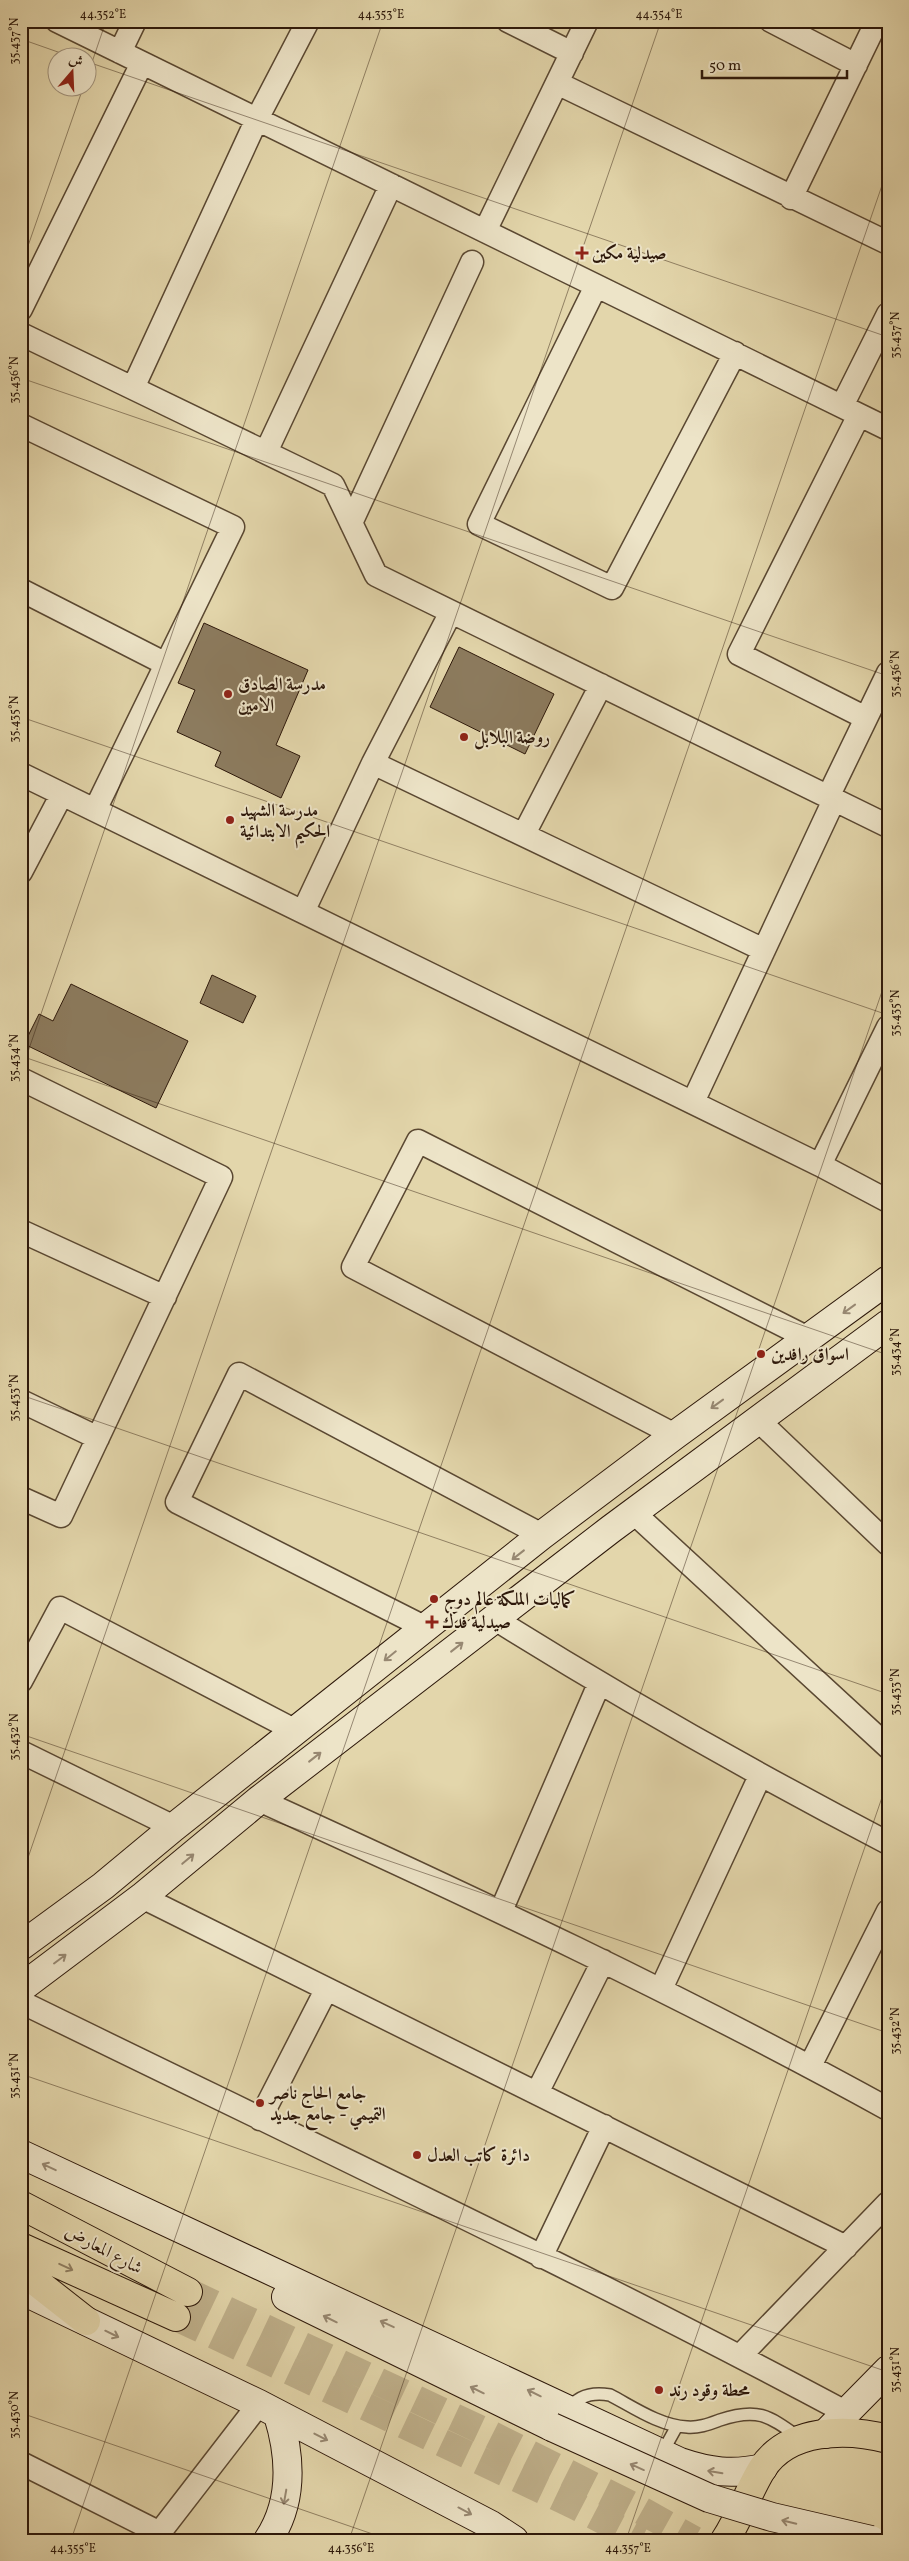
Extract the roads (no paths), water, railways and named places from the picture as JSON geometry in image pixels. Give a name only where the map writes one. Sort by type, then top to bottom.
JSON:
[{"type":"main road","points":[[21,1946],[103,1886],[174,1827],[542,1535],[675,1435],[888,1280]]},
{"type":"main road","points":[[22,1990],[142,1897],[259,1800],[611,1529],[758,1420],[884,1334]]},
{"type":"main road","points":[[589,1501],[611,1529]]},
{"type":"main road","points":[[21,2154],[84,2183],[117,2210],[153,2233],[560,2419],[709,2498],[772,2517],[871,2540]]},
{"type":"main road","name":"شارع المعارض","points":[[21,2204],[188,2292]]},
{"type":"main road","name":"شارع المعارض","points":[[21,2247],[176,2318]]},
{"type":"main road","points":[[21,2270],[86,2321]]},
{"type":"main road","points":[[21,2290],[269,2410],[491,2525],[514,2540]]},
{"type":"main road","points":[[725,2540],[763,2468],[781,2450],[813,2436],[848,2413],[888,2370]]},
{"type":"main road","points":[[268,2540],[284,2504],[289,2474],[287,2444],[269,2410]]},
{"type":"main road","points":[[560,2419],[702,2470],[724,2473],[763,2468]]},
{"type":"main road","points":[[813,2436],[848,2432],[888,2439]]},
{"type":"street","points":[[57,21],[888,428]]},
{"type":"street","points":[[120,52],[135,21]]},
{"type":"street","points":[[133,388],[257,119],[308,21]]},
{"type":"street","points":[[508,21],[572,53]]},
{"type":"street","points":[[485,231],[587,21]]},
{"type":"street","points":[[771,21],[856,65]]},
{"type":"street","points":[[791,198],[877,21]]},
{"type":"street","points":[[21,309],[142,63]]},
{"type":"street","points":[[557,83],[888,244]]},
{"type":"street","points":[[266,452],[391,185]]},
{"type":"street","points":[[351,523],[472,262]]},
{"type":"street","points":[[596,286],[479,524],[612,588],[734,353]]},
{"type":"street","points":[[866,718],[739,654],[851,410],[888,314]]},
{"type":"street","points":[[21,334],[333,485],[376,575],[888,826]]},
{"type":"street","points":[[21,425],[233,527],[95,810]]},
{"type":"street","points":[[21,590],[166,664]]},
{"type":"street","points":[[303,912],[373,763],[451,612]]},
{"type":"street","points":[[693,1102],[764,950],[866,718],[888,673]]},
{"type":"street","points":[[524,834],[601,686]]},
{"type":"street","points":[[373,763],[764,950]]},
{"type":"street","points":[[21,774],[693,1102],[888,1201]]},
{"type":"street","points":[[21,872],[62,794]]},
{"type":"street","points":[[820,1165],[888,1027]]},
{"type":"street","points":[[21,1079],[222,1177],[61,1516],[21,1498]]},
{"type":"street","points":[[675,1435],[353,1267],[418,1141],[808,1338]]},
{"type":"street","points":[[21,1231],[165,1297]]},
{"type":"street","points":[[426,1628],[177,1502],[239,1374],[542,1535]]},
{"type":"street","points":[[21,1401],[98,1438]]},
{"type":"street","points":[[758,1420],[888,1544]]},
{"type":"street","points":[[634,1513],[888,1747]]},
{"type":"street","points":[[21,1681],[60,1608],[296,1731]]},
{"type":"street","points":[[495,1618],[599,1684],[760,1776],[888,1843]]},
{"type":"street","points":[[500,1911],[599,1684]]},
{"type":"street","points":[[21,1752],[174,1827]]},
{"type":"street","points":[[661,1989],[760,1776]]},
{"type":"street","points":[[259,1800],[500,1911],[661,1989],[810,2066],[888,2109]]},
{"type":"street","points":[[142,1897],[846,2247]]},
{"type":"street","points":[[810,2066],[888,1911]]},
{"type":"street","points":[[537,2093],[603,1961]]},
{"type":"street","points":[[22,1990],[260,2119],[740,2356],[848,2413]]},
{"type":"street","points":[[260,2119],[326,1990]]},
{"type":"street","points":[[541,2257],[604,2126]]},
{"type":"street","points":[[740,2356],[888,2203]]},
{"type":"street","points":[[21,2463],[157,2536],[269,2410]]},
{"type":"lane","points":[[560,2419],[579,2399],[599,2393],[610,2395],[677,2426],[694,2427],[736,2414],[754,2412],[813,2436]]},
{"type":"lane","points":[[661,2454],[677,2426]]},
{"type":"tunnel","points":[[188,2292],[488,2433],[639,2509],[694,2540]]},
{"type":"tunnel","points":[[176,2317],[574,2505],[641,2540]]},
{"type":"place","name":"صيدلية مكين","points":[[582,253]]},
{"type":"place","name":"مدرسة الصادق الامين","points":[[228,694]]},
{"type":"place","name":"روضة البلابل","points":[[464,737]]},
{"type":"place","name":"مدرسة الشهيد الحكيم الابتدائية","points":[[230,820]]},
{"type":"place","name":"اسواق رافدين","points":[[761,1354]]},
{"type":"place","name":"كماليات الملكة عالم دوج","points":[[434,1599]]},
{"type":"place","name":"صيدلية فدك","points":[[432,1622]]},
{"type":"place","name":"جامع الحاج ناصر التميمي - جامع جديد","points":[[260,2103]]},
{"type":"place","name":"دائرة كاتب العدل","points":[[417,2155]]},
{"type":"place","name":"محطة وقود رند","points":[[659,2390]]}]
